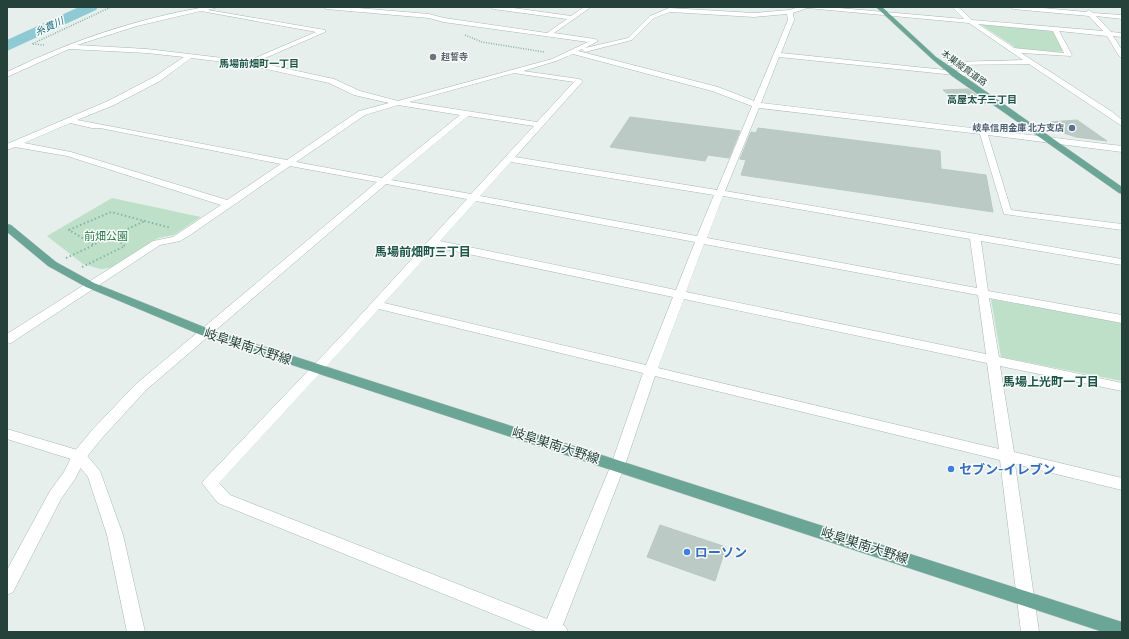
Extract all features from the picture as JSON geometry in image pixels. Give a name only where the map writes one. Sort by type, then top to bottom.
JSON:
[{"type":"main road","name":"本巣縦貫道路","points":[[879,7],[894,15],[950,64],[1122,182]]},
{"type":"main road","name":"本巣縦貫道路","points":[[886,10],[934,58],[1122,191]]},
{"type":"main road","name":"岐阜巣南大野線","points":[[7,227],[52,264],[90,285],[205,332],[1122,630]]},
{"type":"street","points":[[154,20],[180,7]]},
{"type":"street","points":[[7,75],[25,65],[69,47],[115,31],[154,20],[215,7]]},
{"type":"street","points":[[326,7],[429,16],[443,20],[595,41],[575,53]]},
{"type":"street","points":[[410,14],[424,7]]},
{"type":"street","points":[[493,7],[573,18]]},
{"type":"street","points":[[548,35],[588,7]]},
{"type":"street","points":[[7,340],[157,243],[176,239],[186,233],[362,113],[630,38],[652,17],[669,10],[749,15],[790,12],[805,7]]},
{"type":"street","points":[[809,7],[886,10]]},
{"type":"street","points":[[955,7],[971,22],[1108,112],[1122,124]]},
{"type":"street","points":[[1013,7],[1122,17]]},
{"type":"street","points":[[1086,7],[1109,34],[1122,56]]},
{"type":"street","points":[[197,10],[323,31],[249,63]]},
{"type":"street","points":[[512,71],[579,81],[509,159],[472,197],[378,305],[210,483],[224,499],[554,631],[618,465],[650,371],[701,239],[791,20],[790,12]]},
{"type":"street","points":[[894,15],[1122,35]]},
{"type":"street","points":[[1012,50],[1069,55],[1055,29]]},
{"type":"street","points":[[69,47],[147,51],[249,63],[331,81],[357,93],[398,103],[540,125]]},
{"type":"street","points":[[575,53],[715,89],[757,105],[1122,149]]},
{"type":"street","points":[[777,55],[965,74]]},
{"type":"street","points":[[11,145],[111,103],[157,79],[190,56]]},
{"type":"street","points":[[950,64],[1030,62]]},
{"type":"street","points":[[1108,112],[1122,114]]},
{"type":"street","points":[[7,587],[55,495],[70,475],[80,456],[98,433],[141,387],[384,181],[466,114]]},
{"type":"street","points":[[71,121],[1122,319]]},
{"type":"street","points":[[983,132],[1006,212],[1122,227]]},
{"type":"street","points":[[11,145],[68,154],[229,204]]},
{"type":"street","points":[[509,159],[720,193],[975,238],[1122,262]]},
{"type":"street","points":[[975,238],[1007,457],[1030,632]]},
{"type":"street","points":[[432,243],[680,296],[1122,387]]},
{"type":"street","points":[[378,305],[1122,484]]},
{"type":"street","points":[[7,434],[80,456],[94,475],[115,535],[136,632]]},
{"type":"path","points":[[69,47],[32,44],[111,7]]},
{"type":"path","points":[[443,20],[473,39],[482,42],[544,52],[549,51]]},
{"type":"path","points":[[94,245],[69,230],[111,212],[186,233]]},
{"type":"path","points":[[52,264],[145,221]]},
{"type":"path","points":[[69,273],[125,246],[113,236]]},
{"type":"green space","points":[[986,24],[1047,30],[1053,32],[1063,51],[1059,52],[1016,48],[981,25]]},
{"type":"green space","name":"前畑公園","points":[[112,198],[201,217],[174,235],[158,238],[116,267],[101,269],[83,264],[47,236]]},
{"type":"green space","points":[[991,299],[1122,323],[1122,381],[1001,357]]},
{"type":"building","points":[[968,89],[988,103],[960,104],[943,90]]},
{"type":"building","points":[[630,117],[740,131],[729,158],[708,155],[705,161],[610,147]]},
{"type":"building","name":"岐阜信用金庫 北方支店","points":[[1077,120],[1107,141],[1076,137],[1064,133],[1050,122]]},
{"type":"building","points":[[758,128],[940,151],[941,169],[986,175],[993,212],[741,175],[746,160],[740,159],[751,132],[756,133]]},
{"type":"building","name":"ローソン","points":[[660,525],[726,547],[715,581],[647,557]]},
{"type":"waterway","name":"糸貫川","points":[[7,46],[91,7]]},
{"type":"place","name":"超誓寺","points":[[433,57]]},
{"type":"place","name":"岐阜信用金庫 北方支店","points":[[1072,128]]},
{"type":"place","name":"セブン-イレブン","points":[[951,469]]},
{"type":"place","name":"ローソン","points":[[687,552]]},
{"type":"district","name":"馬場前畑町一丁目","points":[[259,63]]},
{"type":"district","name":"高屋太子三丁目","points":[[982,99]]},
{"type":"district","name":"馬場前畑町三丁目","points":[[423,252]]},
{"type":"district","name":"馬場上光町一丁目","points":[[1051,382]]}]
